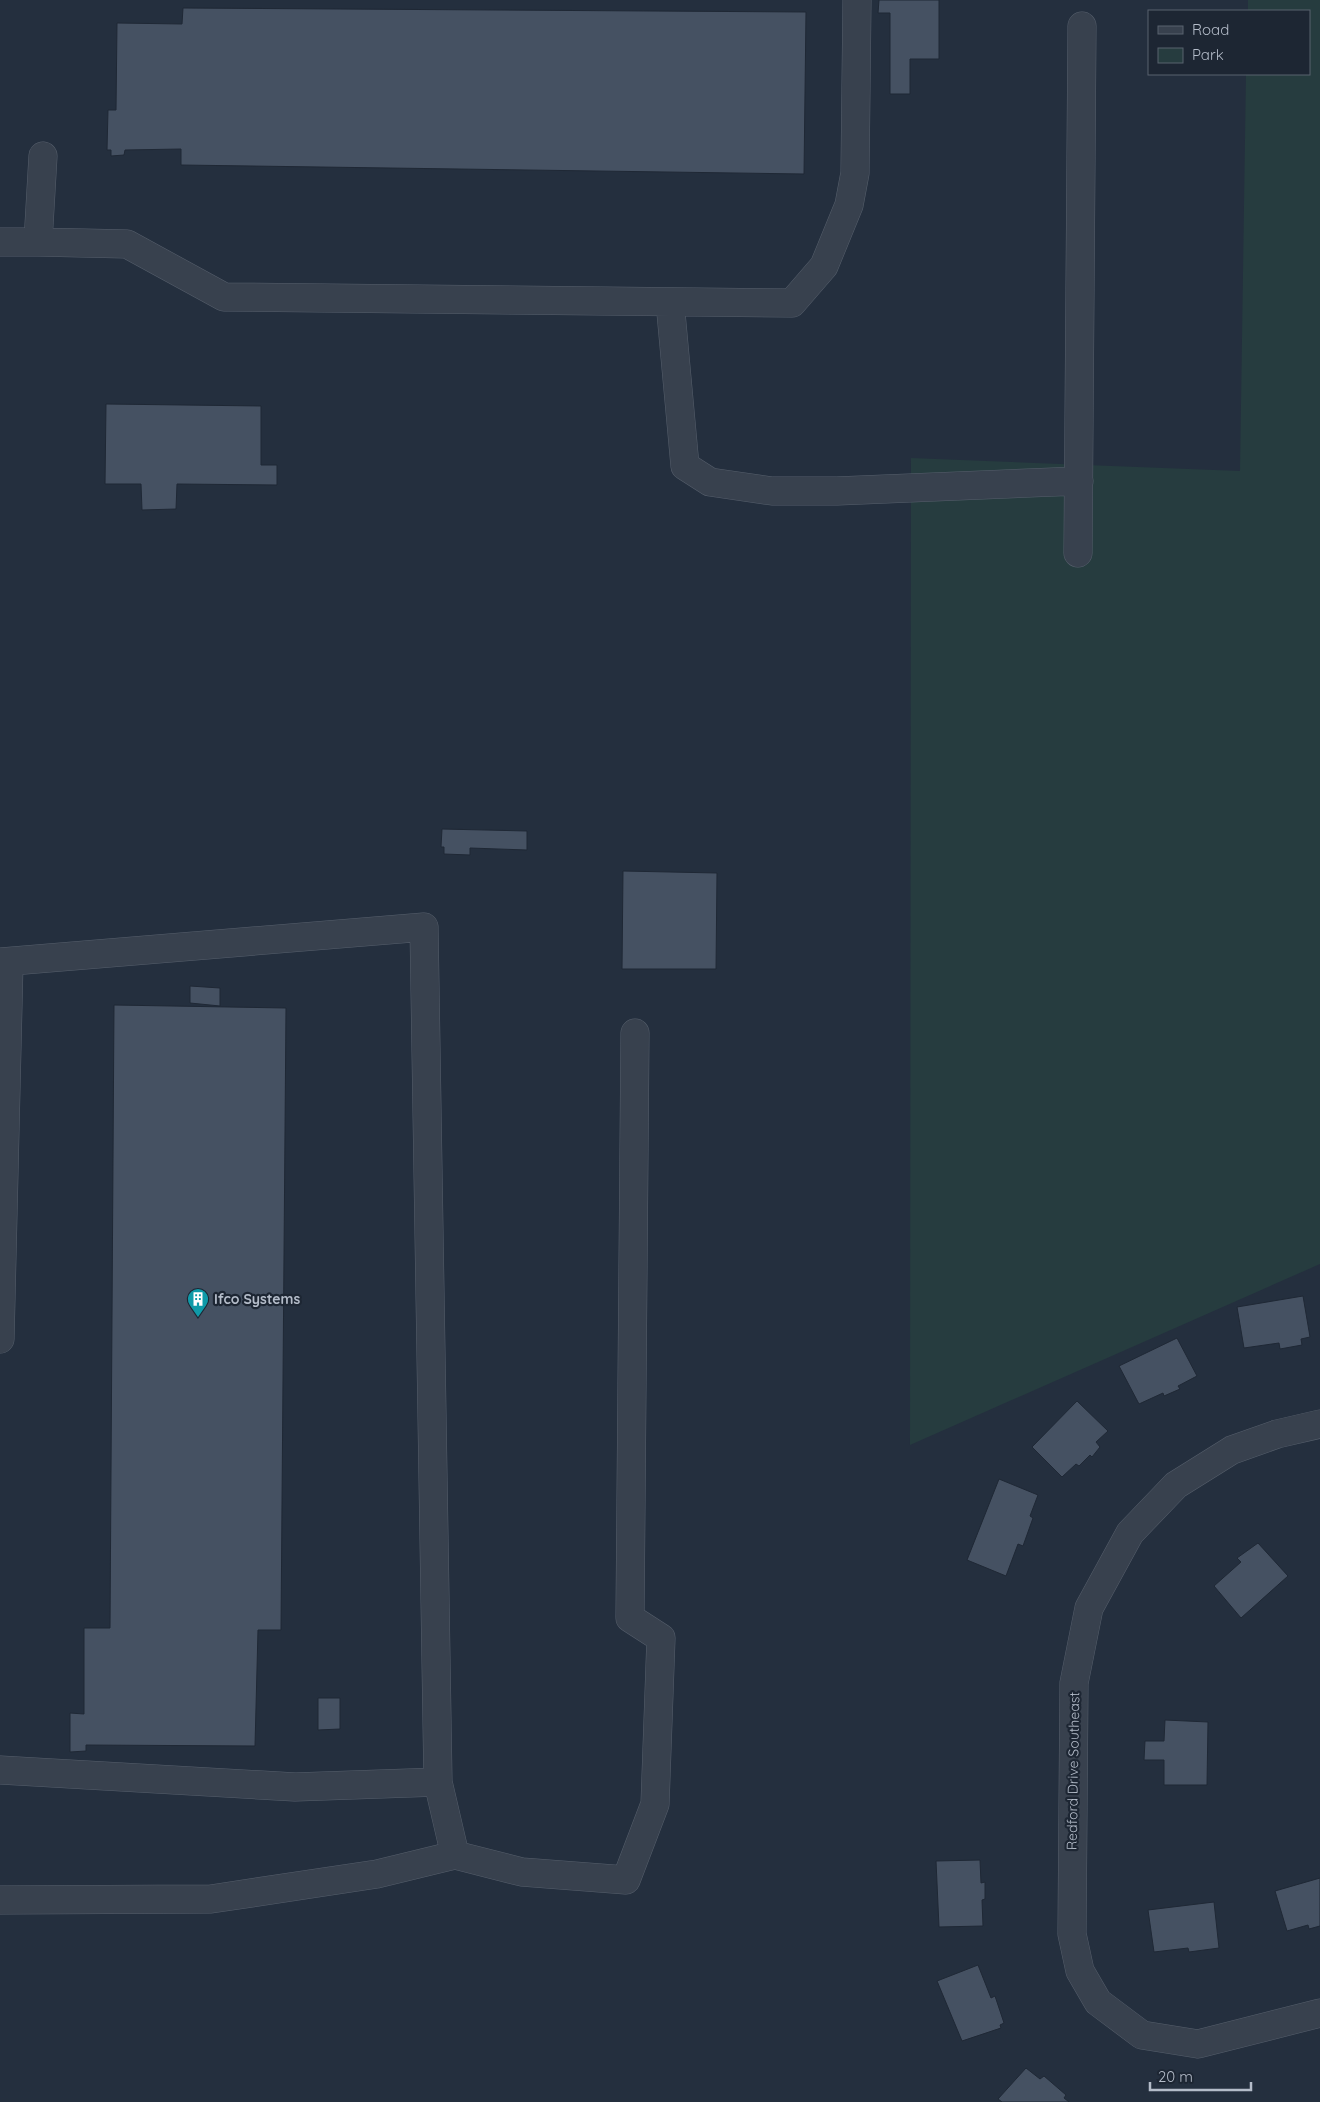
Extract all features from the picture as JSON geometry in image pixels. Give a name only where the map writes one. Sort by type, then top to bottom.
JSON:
[{"type":"street","points":[[0,242],[127,244],[224,297],[792,304],[824,266],[849,205],[855,173],[857,0]]},
{"type":"street","points":[[1078,553],[1082,26]]},
{"type":"street","points":[[38,242],[44,156]]},
{"type":"street","points":[[670,302],[685,466],[710,482],[772,491],[837,491],[1079,481]]},
{"type":"street","points":[[0,1339],[4,962],[424,927],[438,1782],[455,1855]]},
{"type":"street","points":[[0,1900],[212,1899],[377,1874],[455,1855],[522,1872],[626,1880],[655,1804],[661,1638],[630,1618],[635,1033]]},
{"type":"street","name":"Redford Drive Southeast","points":[[1320,1424],[1277,1434],[1232,1450],[1176,1485],[1130,1533],[1088,1608],[1074,1682],[1072,1934],[1080,1971],[1098,2002],[1142,2035],[1198,2044],[1320,2013]]},
{"type":"street","points":[[0,1770],[295,1787],[438,1782]]},
{"type":"green space","points":[[1248,0],[1320,0],[1320,1264],[910,1445],[911,458],[1240,471],[1246,75],[1310,75],[1310,10],[1248,10]]},
{"type":"building","points":[[879,0],[939,0],[939,59],[910,59],[910,94],[890,94],[890,13],[878,13]]},
{"type":"building","points":[[183,8],[806,12],[804,174],[181,165],[181,149],[125,150],[124,155],[111,156],[111,150],[107,150],[108,110],[116,110],[117,23],[182,24]]},
{"type":"building","points":[[106,404],[261,406],[261,465],[277,465],[277,485],[177,484],[176,509],[142,510],[141,484],[105,484]]},
{"type":"building","points":[[442,829],[527,831],[527,850],[470,848],[470,855],[444,854],[444,847],[441,847]]},
{"type":"building","points":[[623,871],[717,873],[716,969],[622,969]]},
{"type":"building","points":[[190,986],[220,988],[220,1006],[190,1003]]},
{"type":"building","name":"Ifco Systems","points":[[114,1005],[286,1008],[281,1630],[258,1630],[255,1746],[86,1745],[86,1751],[70,1752],[70,1713],[84,1714],[84,1628],[110,1628]]},
{"type":"building","points":[[1303,1296],[1310,1337],[1301,1339],[1302,1345],[1280,1349],[1279,1343],[1244,1348],[1237,1307]]},
{"type":"building","points":[[1177,1338],[1197,1376],[1178,1386],[1180,1389],[1164,1396],[1163,1393],[1139,1404],[1119,1366]]},
{"type":"building","points":[[1077,1401],[1108,1431],[1096,1442],[1100,1447],[1092,1457],[1090,1455],[1079,1466],[1076,1464],[1062,1477],[1032,1447]]},
{"type":"building","points":[[999,1479],[1038,1495],[1030,1516],[1033,1518],[1023,1546],[1018,1544],[1006,1576],[967,1560]]},
{"type":"building","points":[[1258,1543],[1288,1576],[1241,1618],[1214,1586],[1241,1562],[1237,1558]]},
{"type":"building","points":[[318,1698],[340,1698],[340,1729],[318,1730]]},
{"type":"building","points":[[1165,1720],[1208,1722],[1207,1785],[1164,1785],[1164,1760],[1144,1760],[1145,1741],[1164,1741]]},
{"type":"building","points":[[980,1860],[981,1883],[985,1882],[985,1899],[982,1900],[983,1926],[939,1927],[936,1861]]},
{"type":"building","points":[[1320,1878],[1320,1926],[1309,1929],[1308,1925],[1287,1931],[1275,1891]]},
{"type":"building","points":[[1214,1902],[1219,1948],[1189,1952],[1188,1948],[1154,1952],[1148,1910]]},
{"type":"building","points":[[978,1965],[991,1998],[995,1996],[1004,2023],[1000,2025],[1001,2028],[962,2041],[937,1981]]},
{"type":"building","points":[[1026,2068],[1040,2079],[1044,2076],[1066,2095],[1064,2098],[1069,2102],[1002,2102],[998,2099]]},
{"type":"place","name":"Ifco Systems","points":[[198,1318]]}]
